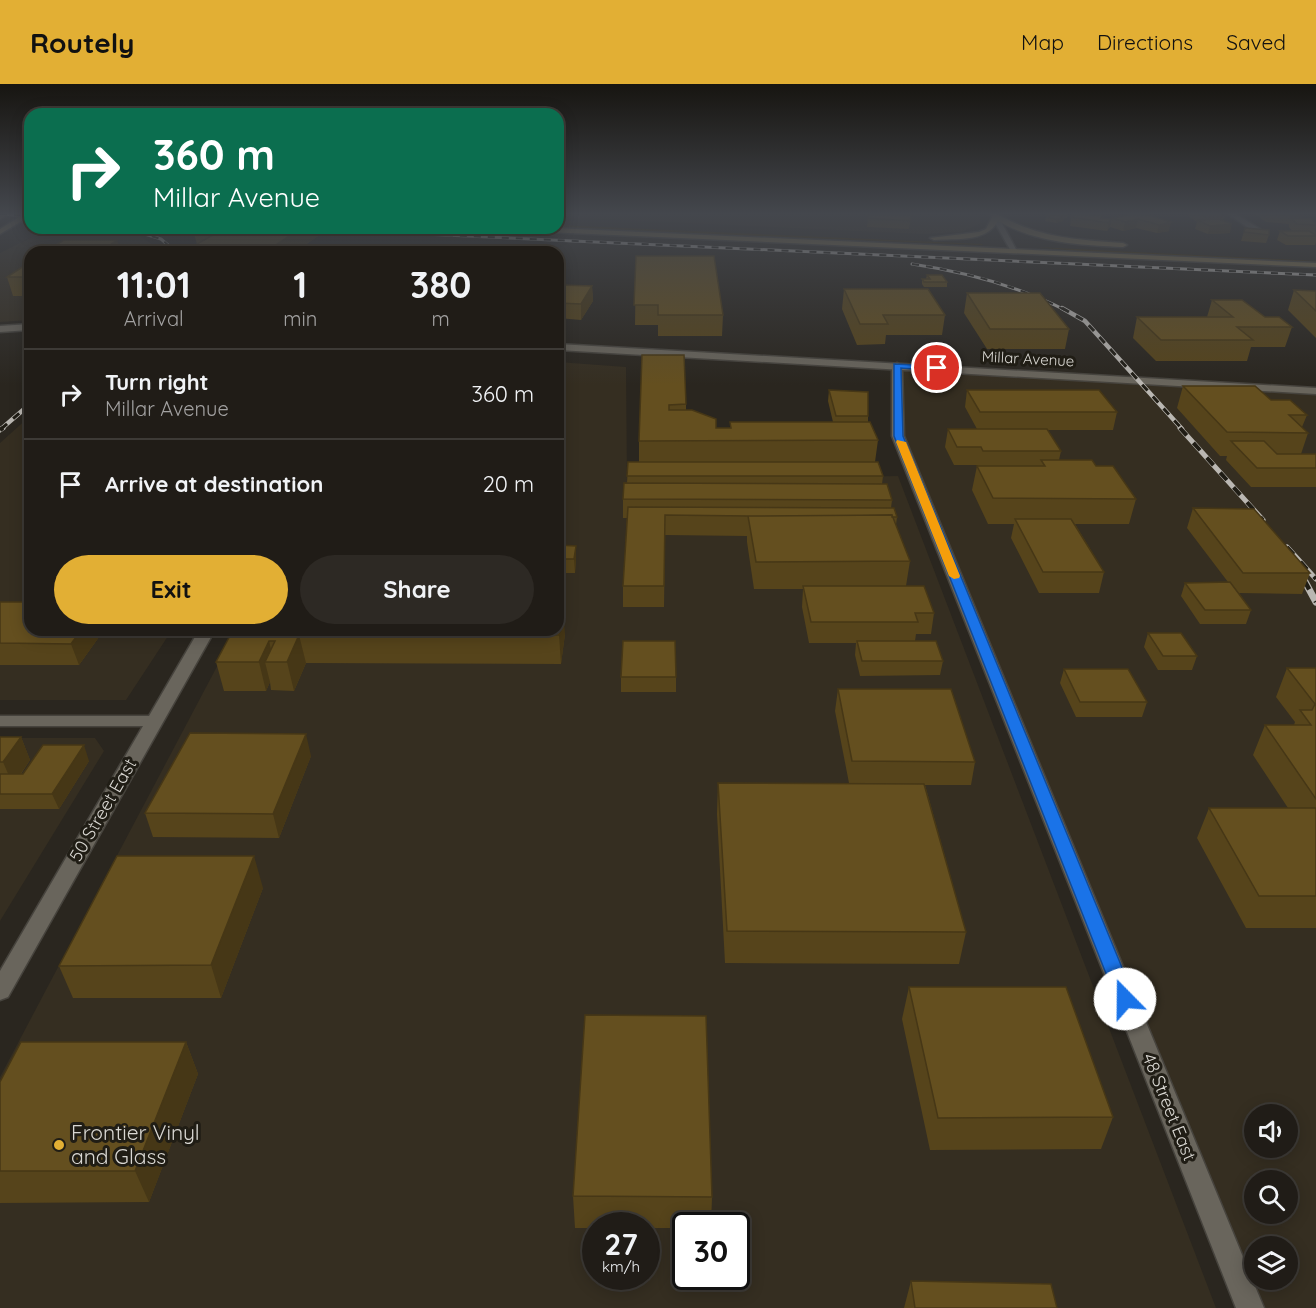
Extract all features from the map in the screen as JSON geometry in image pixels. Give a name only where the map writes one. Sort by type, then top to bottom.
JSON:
[{"type":"street","points":[[0,329],[24,327]]},
{"type":"street","name":"Millar Avenue","points":[[564,347],[1316,391]]},
{"type":"street","name":"48 Street East","points":[[897,366],[898,436],[1250,1308]]},
{"type":"street","name":"50 Street East","points":[[0,991],[204,636]]},
{"type":"street","points":[[0,721],[154,722]]},
{"type":"shaded area","points":[[0,271],[24,271],[24,320],[0,322]]},
{"type":"shaded area","points":[[564,362],[626,367],[627,481],[898,476],[1216,1308],[0,1308],[0,1077],[231,640],[362,636],[564,636]]},
{"type":"shaded area","points":[[897,366],[1316,391],[1316,1308],[1250,1308],[898,436]]},
{"type":"shaded area","points":[[24,421],[24,636],[168,636],[126,700],[0,700],[0,443]]},
{"type":"shaded area","points":[[0,738],[95,738],[104,751],[0,921]]},
{"type":"building","points":[[16,271],[24,271],[24,277],[7,277]]},
{"type":"building","points":[[635,271],[716,271],[723,315],[658,315],[658,305],[634,305]]},
{"type":"building","points":[[927,275],[942,275],[947,282],[924,282],[922,279],[930,279]]},
{"type":"building","points":[[564,285],[592,286],[581,304],[564,303]]},
{"type":"building","points":[[844,289],[928,289],[945,315],[883,315],[888,324],[860,324]]},
{"type":"building","points":[[1294,290],[1316,291],[1316,311]]},
{"type":"building","points":[[967,293],[1040,293],[1069,329],[990,329]]},
{"type":"building","points":[[1212,300],[1242,300],[1265,317],[1279,317],[1292,327],[1237,327],[1253,340],[1161,340],[1137,317],[1233,317]]},
{"type":"building","points":[[642,355],[684,355],[686,404],[669,405],[669,410],[692,410],[716,419],[716,428],[731,428],[730,422],[870,422],[878,440],[639,441]]},
{"type":"building","points":[[1183,386],[1255,386],[1271,400],[1290,400],[1307,415],[1289,415],[1308,433],[1227,432]]},
{"type":"building","points":[[829,390],[868,392],[868,416],[836,416]]},
{"type":"building","points":[[967,390],[1099,390],[1117,412],[980,412]]},
{"type":"building","points":[[948,429],[1047,429],[1061,451],[983,451],[981,447],[957,447]]},
{"type":"building","points":[[1231,441],[1264,441],[1277,454],[1316,454],[1316,468],[1257,468]]},
{"type":"building","points":[[1041,460],[1092,460],[1096,466],[1113,466],[1136,499],[993,498],[977,466],[1045,466]]},
{"type":"building","points":[[628,462],[878,462],[883,476],[627,476]]},
{"type":"building","points":[[624,483],[887,484],[892,500],[623,499]]},
{"type":"building","points":[[628,507],[894,508],[897,517],[892,517],[892,515],[665,515],[664,586],[623,586]]},
{"type":"building","points":[[1193,508],[1254,509],[1310,573],[1243,573]]},
{"type":"building","points":[[892,515],[910,561],[756,562],[748,516]]},
{"type":"building","points":[[1015,519],[1071,519],[1104,572],[1043,572]]},
{"type":"building","points":[[564,545],[576,546],[574,559],[564,559]]},
{"type":"building","points":[[1230,582],[1251,610],[1205,610],[1185,583]]},
{"type":"building","points":[[803,586],[924,586],[934,613],[915,613],[918,622],[811,622]]},
{"type":"building","points":[[0,602],[24,602],[24,636],[77,636],[71,644],[0,643]]},
{"type":"building","points":[[1148,633],[1181,633],[1197,656],[1163,656]]},
{"type":"building","points":[[230,636],[299,636],[287,662],[265,662],[275,641],[269,641],[259,662],[216,662]]},
{"type":"building","points":[[623,641],[675,641],[676,677],[621,677]]},
{"type":"building","points":[[857,641],[936,641],[943,661],[862,661]]},
{"type":"building","points":[[1287,668],[1316,668],[1316,799],[1265,725],[1311,725],[1300,710],[1312,710],[1315,704]]},
{"type":"building","points":[[1064,669],[1128,669],[1147,702],[1080,702]]},
{"type":"building","points":[[838,689],[951,689],[975,762],[852,761]]},
{"type":"building","points":[[190,733],[306,734],[273,814],[145,813]]},
{"type":"building","points":[[0,737],[21,737],[3,762],[0,762]]},
{"type":"building","points":[[43,745],[84,745],[52,794],[0,794],[0,774],[23,774]]},
{"type":"building","points":[[718,783],[924,784],[966,932],[727,931]]},
{"type":"building","points":[[1209,808],[1316,808],[1316,896],[1259,896]]},
{"type":"building","points":[[117,856],[254,856],[211,965],[59,966]]},
{"type":"building","points":[[909,987],[1066,987],[1113,1117],[938,1118]]},
{"type":"building","points":[[585,1015],[706,1016],[712,1197],[573,1196]]},
{"type":"building","points":[[21,1042],[186,1042],[135,1171],[0,1171],[0,1082]]},
{"type":"building","points":[[911,1281],[1051,1284],[1057,1308],[915,1308]]},
{"type":"railway","points":[[952,271],[1028,293],[1065,310]]},
{"type":"railway","points":[[1231,271],[1316,275]]},
{"type":"railway","points":[[1062,308],[1085,321],[1182,429]]},
{"type":"railway","points":[[1,429],[24,409]]},
{"type":"railway","points":[[1180,428],[1263,520]]},
{"type":"railway","points":[[1287,547],[1316,579]]},
{"type":"railway","points":[[1298,568],[1303,578]]},
{"type":"railway","points":[[1303,578],[1316,602]]},
{"type":"slow traffic","points":[[901,442],[954,576]]},
{"type":"place","name":"Frontier Vinyl and Glass","points":[[59,1145]]},
{"type":"route","points":[[937,368],[897,366],[898,436],[1125,999]]}]
